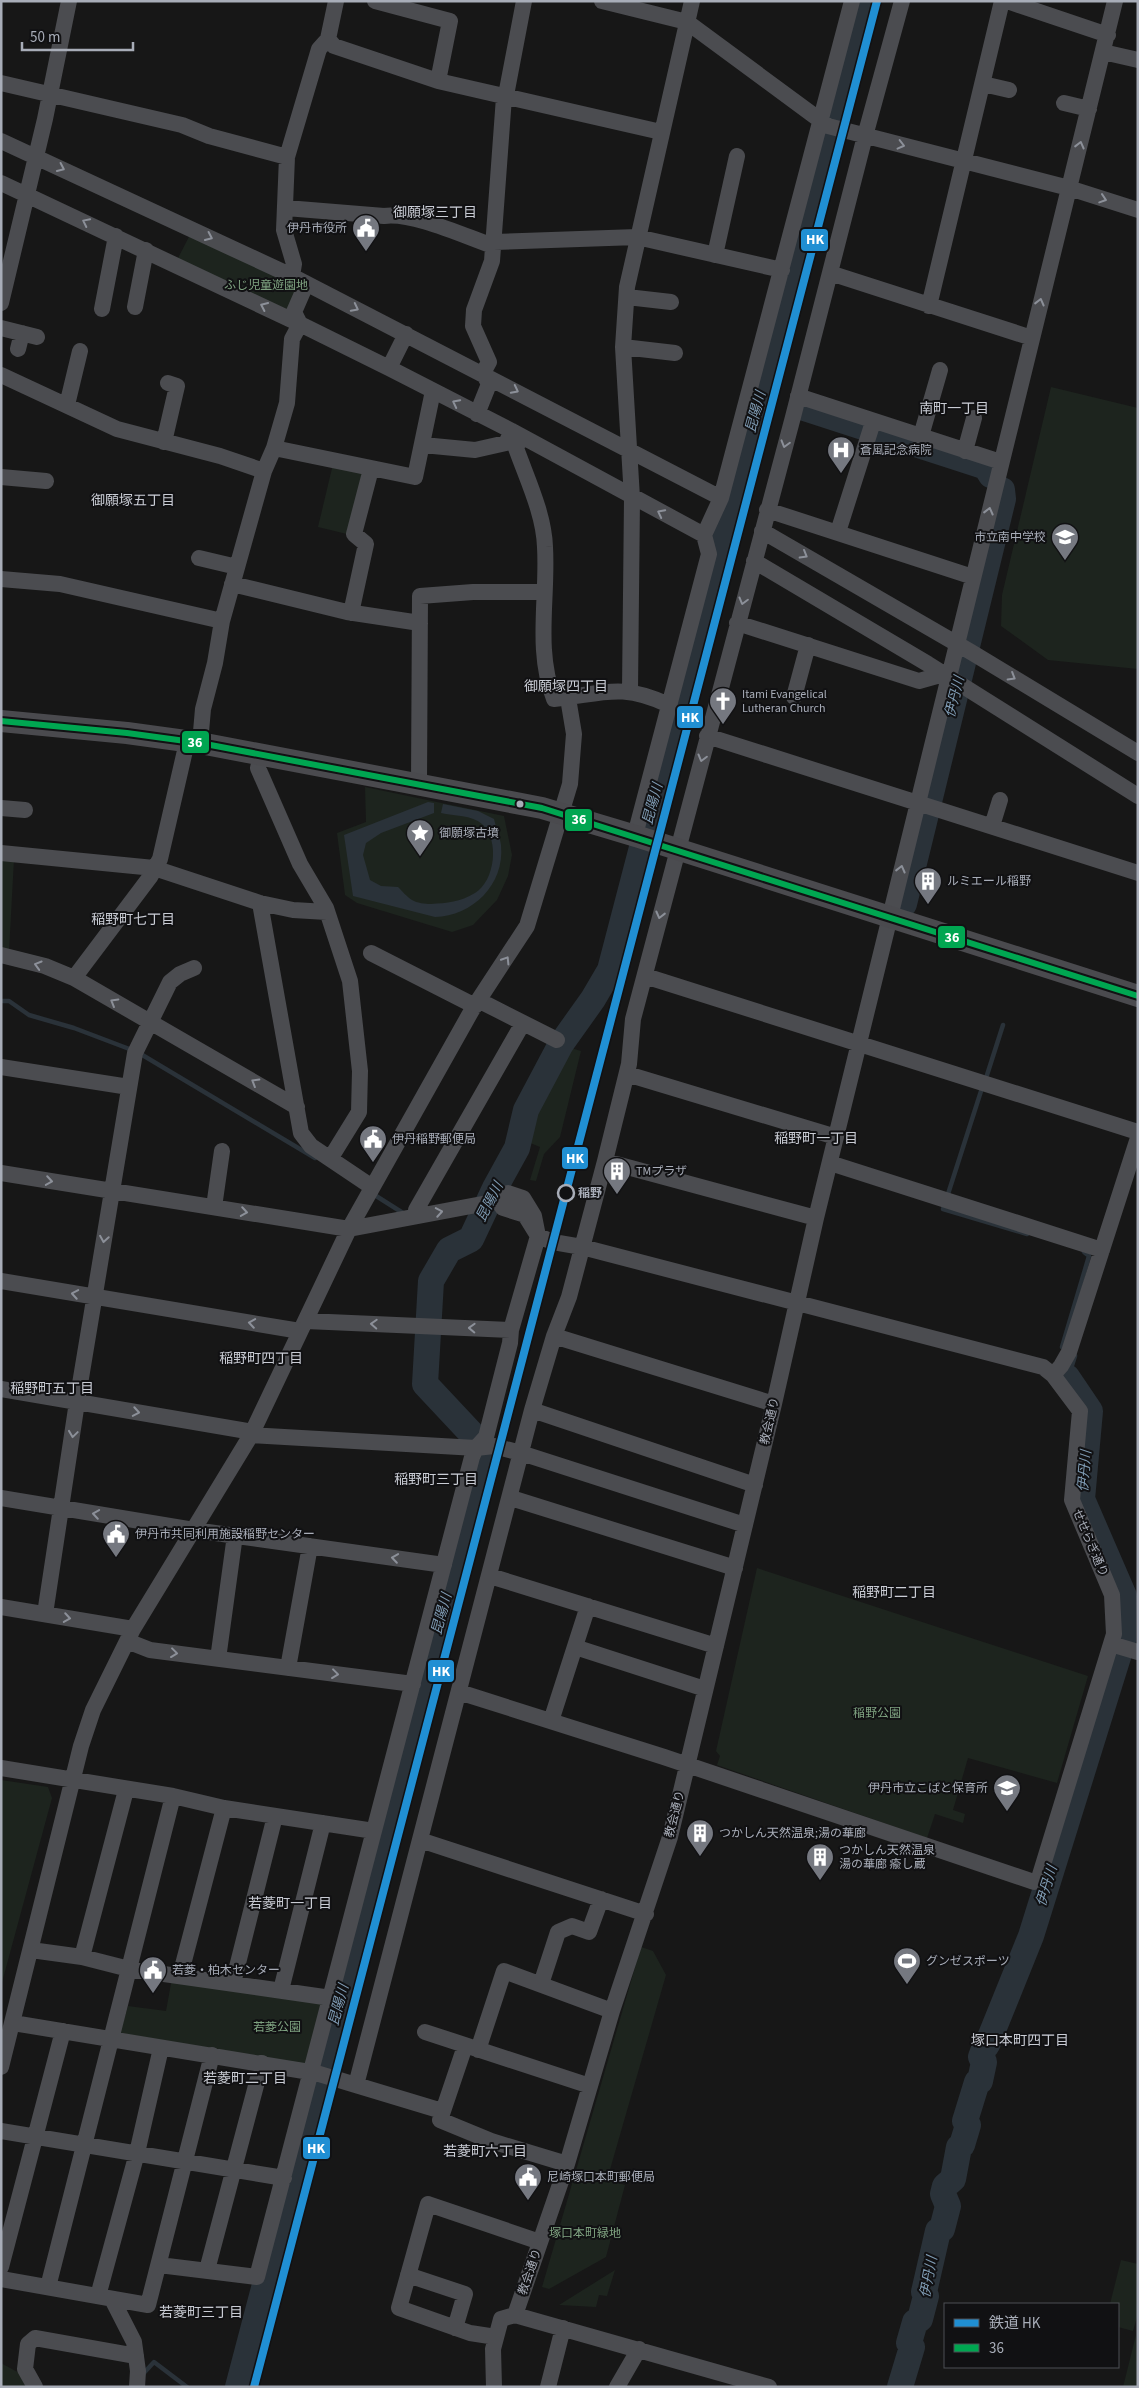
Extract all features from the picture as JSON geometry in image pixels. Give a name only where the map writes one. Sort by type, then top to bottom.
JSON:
[{"type":"main road","points":[[1,721],[127,733],[193,743],[419,784],[562,813],[1138,996]]},
{"type":"street","points":[[1,303],[28,194],[69,1]]},
{"type":"street","points":[[292,276],[294,264],[284,230],[288,157],[319,49],[328,39],[336,1]]},
{"type":"street","points":[[375,1],[450,20],[438,81]]},
{"type":"street","points":[[483,373],[489,362],[473,326],[474,310],[492,261],[504,97],[507,90],[524,1]]},
{"type":"street","points":[[602,1],[687,22],[821,122],[865,136],[1069,188],[1138,210]]},
{"type":"street","points":[[630,691],[632,498],[623,347],[627,297],[637,237],[692,1]]},
{"type":"street","points":[[640,837],[669,705],[709,554],[704,535],[721,498],[852,1]]},
{"type":"street","points":[[356,2086],[511,1498],[532,1410],[554,1336],[569,1297],[605,1161],[627,1074],[633,1019],[902,1]]},
{"type":"street","points":[[929,306],[984,84],[1002,1]]},
{"type":"street","points":[[1007,1],[1108,35]]},
{"type":"street","name":"教会通り","points":[[515,2315],[566,2164],[612,2010],[646,1914],[670,1837],[798,1303],[816,1218],[890,917],[924,806],[952,679],[963,647],[973,577],[1115,1]]},
{"type":"street","points":[[328,39],[334,46],[438,81],[661,132]]},
{"type":"street","points":[[1103,52],[1138,60]]},
{"type":"street","points":[[1,83],[182,125],[208,136],[288,157]]},
{"type":"street","points":[[984,84],[1009,90]]},
{"type":"street","points":[[1064,103],[1089,109]]},
{"type":"street","points":[[1,141],[292,276],[483,373],[721,498]]},
{"type":"street","points":[[715,255],[737,156]]},
{"type":"street","points":[[1,183],[146,250],[389,368],[517,434],[632,498],[704,535]]},
{"type":"street","points":[[286,208],[384,216],[394,214],[446,228],[493,244],[637,237],[782,270]]},
{"type":"street","points":[[102,308],[116,236]]},
{"type":"street","points":[[135,307],[146,250]]},
{"type":"street","points":[[830,273],[1032,338]]},
{"type":"street","points":[[292,276],[304,289],[294,312],[300,324]]},
{"type":"street","points":[[627,297],[671,302]]},
{"type":"street","points":[[74,978],[160,859],[215,663],[222,622],[232,584],[264,471],[274,448],[287,403],[292,339],[300,324]]},
{"type":"street","points":[[1,328],[29,335],[18,349]]},
{"type":"street","points":[[389,368],[406,334]]},
{"type":"street","points":[[623,347],[675,353]]},
{"type":"street","points":[[67,405],[80,352]]},
{"type":"street","points":[[921,436],[940,370]]},
{"type":"street","points":[[477,414],[489,384],[483,373]]},
{"type":"street","points":[[1,375],[117,429],[220,456],[264,471]]},
{"type":"street","points":[[164,442],[177,385]]},
{"type":"street","points":[[274,448],[415,477],[433,391]]},
{"type":"street","points":[[798,396],[873,422],[1001,462]]},
{"type":"street","points":[[965,451],[974,418]]},
{"type":"street","points":[[838,532],[873,422]]},
{"type":"street","points":[[423,445],[475,450],[506,443],[517,434]]},
{"type":"street","points":[[517,434],[516,448],[536,505],[545,546],[543,657],[549,686],[554,699],[599,691],[630,691],[669,705]]},
{"type":"street","points":[[352,613],[366,544],[354,534],[371,469]]},
{"type":"street","points":[[1,477],[46,481]]},
{"type":"street","points":[[767,510],[973,577]]},
{"type":"street","points":[[762,531],[963,647],[1138,753]]},
{"type":"street","points":[[199,558],[237,567]]},
{"type":"street","points":[[754,561],[952,679],[1138,796]]},
{"type":"street","points":[[1,579],[60,584],[222,622]]},
{"type":"street","points":[[232,584],[352,613],[420,623]]},
{"type":"street","points":[[419,784],[420,596],[473,592],[543,592]]},
{"type":"street","points":[[737,623],[919,681],[952,679]]},
{"type":"street","points":[[794,697],[808,645]]},
{"type":"street","points":[[1,2068],[81,1746],[92,1710],[130,1635],[251,1435],[349,1229],[372,1187],[478,1004],[527,926],[562,813],[572,770],[574,734],[568,698]]},
{"type":"street","points":[[707,736],[1138,873]]},
{"type":"street","points":[[261,755],[258,768],[300,864],[327,912],[350,981],[360,1071],[359,1112],[330,1159]]},
{"type":"street","points":[[992,826],[1000,800]]},
{"type":"street","points":[[1,808],[25,810]]},
{"type":"street","points":[[1,853],[154,868],[260,903],[292,910],[327,912]]},
{"type":"street","points":[[260,903],[303,1139],[372,1187]]},
{"type":"street","points":[[371,953],[557,1040]]},
{"type":"street","points":[[1,955],[45,966],[74,978],[297,1107]]},
{"type":"street","points":[[45,1614],[77,1402],[135,1053],[170,982],[180,974],[194,968]]},
{"type":"street","points":[[645,976],[860,1042],[1138,1132]]},
{"type":"street","points":[[417,1216],[416,1210],[523,1023]]},
{"type":"street","points":[[1,1067],[129,1087]]},
{"type":"street","points":[[627,1074],[836,1137]]},
{"type":"street","points":[[1053,1375],[1069,1352],[1138,1138]]},
{"type":"street","points":[[214,1207],[222,1151]]},
{"type":"street","points":[[605,1161],[816,1218]]},
{"type":"street","points":[[830,1163],[1102,1250]]},
{"type":"street","points":[[1,1173],[349,1229],[490,1203],[525,1215],[538,1236],[511,1330],[510,1343],[485,1444],[444,1565],[331,1998],[318,2074],[284,2178],[257,2277],[159,2265]]},
{"type":"street","name":"せせらぎ通り","points":[[538,1236],[553,1242],[582,1247],[1043,1367],[1053,1375],[1080,1410],[1072,1500],[1112,1595],[1114,1634],[1122,1647],[1039,1878],[1034,1882],[687,1766]]},
{"type":"street","points":[[1,1281],[95,1297],[303,1326],[427,1326],[511,1330]]},
{"type":"street","points":[[554,1336],[774,1404]]},
{"type":"street","points":[[1,1390],[247,1431],[251,1435],[485,1444],[521,1453],[745,1525]]},
{"type":"street","points":[[532,1410],[755,1485]]},
{"type":"street","points":[[1,1498],[194,1530],[444,1565]]},
{"type":"street","points":[[511,1498],[735,1568]]},
{"type":"street","points":[[218,1659],[235,1536]]},
{"type":"street","points":[[288,1668],[310,1546]]},
{"type":"street","points":[[490,1576],[716,1646]]},
{"type":"street","points":[[551,1721],[588,1606]]},
{"type":"street","points":[[1,1607],[45,1614],[130,1635],[150,1650],[413,1684]]},
{"type":"street","points":[[575,1647],[706,1689]]},
{"type":"street","points":[[459,1692],[687,1766]]},
{"type":"street","points":[[1,1768],[126,1790],[173,1796],[224,1808],[374,1832]]},
{"type":"street","points":[[82,1957],[126,1790]]},
{"type":"street","points":[[48,2287],[173,1796]]},
{"type":"street","points":[[180,1976],[224,1808]]},
{"type":"street","points":[[233,1983],[275,1816]]},
{"type":"street","points":[[281,1990],[323,1823]]},
{"type":"street","points":[[420,1840],[646,1914]]},
{"type":"street","points":[[541,1984],[558,1932],[572,1926],[589,1932],[601,1899]]},
{"type":"street","points":[[31,1950],[82,1957],[129,1969],[331,1998]]},
{"type":"street","points":[[566,2164],[491,2140],[440,2120],[442,2111],[504,1971],[612,2010]]},
{"type":"street","points":[[13,2023],[262,2063],[318,2074],[442,2111]]},
{"type":"street","points":[[1,2267],[63,2031]]},
{"type":"street","points":[[425,2032],[590,2086]]},
{"type":"street","points":[[137,2387],[136,2356],[130,2330],[105,2297],[161,2048]]},
{"type":"street","points":[[1,2279],[148,2305],[212,2055]]},
{"type":"street","points":[[207,2270],[262,2063]]},
{"type":"street","points":[[1,2131],[284,2178]]},
{"type":"street","points":[[496,2337],[470,2333],[399,2308],[428,2204],[540,2242]]},
{"type":"street","points":[[408,2275],[465,2294],[455,2328]]},
{"type":"street","points":[[494,2387],[493,2349],[496,2337],[501,2320],[515,2315],[639,2349],[747,2384],[769,2387]]},
{"type":"street","points":[[548,2387],[563,2328]]},
{"type":"street","points":[[35,2387],[25,2369],[28,2344],[35,2338],[136,2356]]},
{"type":"street","points":[[617,2387],[639,2349]]},
{"type":"green space","name":"ふじ児童遊園地","points":[[192,231],[301,289],[291,315],[177,260]]},
{"type":"green space","name":"市立南中学校","points":[[1051,387],[1138,408],[1138,669],[1048,660],[1001,626],[1002,595]]},
{"type":"green space","points":[[333,464],[365,471],[351,535],[318,527]]},
{"type":"green space","points":[[365,787],[504,816],[512,855],[508,876],[497,900],[473,925],[452,932],[357,903],[345,895],[337,833],[366,822]]},
{"type":"green space","points":[[1,858],[14,859],[9,952],[1,950]]},
{"type":"green space","points":[[571,1048],[581,1051],[560,1137],[544,1154],[536,1181],[530,1180],[540,1147],[523,1140],[528,1113],[536,1098],[543,1101]]},
{"type":"green space","name":"稲野公園","points":[[757,1568],[1088,1676],[1057,1783],[968,1758],[953,1810],[965,1814],[963,1823],[935,1814],[927,1838],[717,1765],[720,1756],[716,1751]]},
{"type":"green space","points":[[1,1780],[48,1787],[52,1798],[1,1986]]},
{"type":"green space","name":"塚口本町緑地","points":[[641,1947],[653,1951],[666,1975],[607,2180],[625,2185],[606,2257],[549,2289],[542,2287]]},
{"type":"green space","name":"若菱公園","points":[[172,1978],[322,2001],[309,2061],[304,2064],[120,2033],[128,2006],[166,2011]]},
{"type":"green space","points":[[1121,2260],[1138,2264],[1138,2314],[1133,2331],[1119,2327],[1119,2303],[1110,2303]]},
{"type":"green space","points":[[615,2270],[607,2296],[599,2295],[596,2307],[559,2305]]},
{"type":"green space","points":[[1136,2335],[1138,2387],[1123,2387]]},
{"type":"green space","points":[[1,2363],[21,2374],[27,2387],[1,2387]]},
{"type":"shaded area","points":[[428,802],[434,803],[434,813],[381,833],[366,843],[363,855],[370,880],[381,886],[398,887],[412,900],[426,904],[459,900],[475,893],[482,887],[491,870],[493,860],[493,850],[488,831],[482,824],[473,819],[441,813],[443,804],[478,811],[494,819],[501,845],[501,860],[498,873],[492,885],[483,896],[461,911],[435,917],[353,896],[344,835]]},
{"type":"waterway","name":"昆陽川","points":[[238,2387],[485,1448],[425,1384],[431,1281],[449,1250],[471,1239],[495,1188],[517,1148],[526,1110],[561,1044],[593,999],[610,970],[863,1]]},
{"type":"waterway","name":"伊丹川","points":[[804,408],[986,467],[991,475]]},
{"type":"waterway","name":"伊丹川","points":[[904,904],[1003,499],[1002,490]]},
{"type":"waterway","points":[[1,1001],[9,1001],[29,1015],[74,1028],[132,1050]]},
{"type":"waterway","points":[[987,1075],[1003,1025]]},
{"type":"waterway","points":[[139,1053],[315,1158]]},
{"type":"waterway","points":[[948,1194],[982,1088]]},
{"type":"waterway","points":[[373,1194],[403,1213]]},
{"type":"waterway","points":[[944,1205],[943,1209],[1027,1234]]},
{"type":"waterway","points":[[1062,1347],[1089,1256],[1084,1252]]},
{"type":"waterway","points":[[1068,1378],[1075,1356]]},
{"type":"waterway","name":"伊丹川","points":[[900,2387],[912,2347],[909,2343],[915,2322],[920,2319],[926,2296],[924,2292],[938,2231],[942,2229],[948,2206],[943,2194],[945,2186],[953,2179],[959,2147],[962,2145],[968,2125],[965,2121],[977,2082],[980,2081],[984,2062],[981,2057],[1031,1936],[1123,1641],[1124,1596],[1082,1499],[1090,1411],[1067,1377]]},
{"type":"waterway","points":[[142,2375],[154,2362],[187,2387]]},
{"type":"rail line","name":"HK","points":[[254,2387],[877,1]]},
{"type":"transit line","name":"36","points":[[1,721],[127,733],[200,743],[542,808],[1138,996]]},
{"type":"place","name":"伊丹市役所","points":[[366,252]]},
{"type":"place","name":"蒼風記念病院","points":[[841,474]]},
{"type":"place","name":"市立南中学校","points":[[1065,561]]},
{"type":"place","name":"Itami Evangelical Lutheran Church","points":[[723,725]]},
{"type":"place","name":"御願塚古墳","points":[[420,857]]},
{"type":"place","name":"ルミエール稲野","points":[[928,905]]},
{"type":"place","name":"伊丹稲野郵便局","points":[[373,1163]]},
{"type":"place","name":"稲野","points":[[566,1193]]},
{"type":"place","name":"TMプラザ","points":[[617,1195]]},
{"type":"place","name":"伊丹市共同利用施設稲野センター","points":[[116,1558]]},
{"type":"place","name":"伊丹市立こばと保育所","points":[[1007,1812]]},
{"type":"place","name":"つかしん天然温泉;湯の華廊","points":[[700,1857]]},
{"type":"place","name":"つかしん天然温泉 湯の華廊 瘉し蔵","points":[[820,1881]]},
{"type":"place","name":"グンゼスポーツ","points":[[907,1985]]},
{"type":"place","name":"若菱・柏木センター","points":[[153,1994]]},
{"type":"place","name":"尼崎塚口本町郵便局","points":[[528,2201]]},
{"type":"district","name":"御願塚三丁目","points":[[435,213]]},
{"type":"district","name":"南町一丁目","points":[[954,409]]},
{"type":"district","name":"御願塚五丁目","points":[[133,501]]},
{"type":"district","name":"御願塚四丁目","points":[[566,687]]},
{"type":"district","name":"稲野町七丁目","points":[[133,920]]},
{"type":"district","name":"稲野町一丁目","points":[[816,1139]]},
{"type":"district","name":"稲野町四丁目","points":[[261,1359]]},
{"type":"district","name":"稲野町五丁目","points":[[52,1389]]},
{"type":"district","name":"稲野町三丁目","points":[[436,1480]]},
{"type":"district","name":"稲野町二丁目","points":[[894,1593]]},
{"type":"district","name":"若菱町一丁目","points":[[290,1904]]},
{"type":"district","name":"塚口本町四丁目","points":[[1020,2041]]},
{"type":"district","name":"若菱町二丁目","points":[[245,2079]]},
{"type":"district","name":"若菱町六丁目","points":[[485,2152]]},
{"type":"district","name":"若菱町三丁目","points":[[201,2313]]}]
